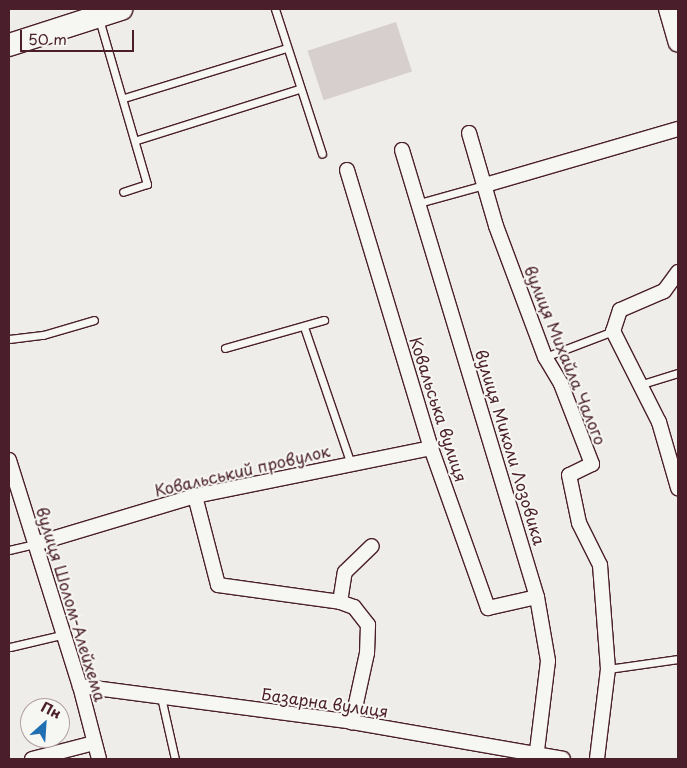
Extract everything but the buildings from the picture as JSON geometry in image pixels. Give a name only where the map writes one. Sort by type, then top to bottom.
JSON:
[{"type":"main road","points":[[9,45],[122,9]]},
{"type":"street","points":[[668,9],[678,43]]},
{"type":"street","points":[[485,185],[678,129]]},
{"type":"street","name":"вулиця Михайла Чалого","points":[[469,133],[496,226],[545,357],[561,384],[592,464],[569,475],[579,523],[600,565],[608,669],[597,759]]},
{"type":"street","name":"вулиця Миколи Лозовика","points":[[402,150],[538,597],[548,661],[536,757]]},
{"type":"street","name":"Ковальська вулиця","points":[[347,170],[431,448],[488,608],[538,597]]},
{"type":"street","points":[[676,274],[664,291],[620,310],[613,331],[659,422],[678,488]]},
{"type":"street","name":"Ковальський провулок","points":[[35,544],[196,496],[431,448]]},
{"type":"street","name":"вулиця Шолом-Алейхема","points":[[9,460],[61,635],[80,686],[99,759]]},
{"type":"street","points":[[196,496],[218,584],[340,602],[354,608],[368,625],[367,653],[352,722]]},
{"type":"street","points":[[340,602],[345,572],[372,546]]},
{"type":"street","name":"Базарна вулиця","points":[[80,686],[352,722],[536,757],[563,759]]},
{"type":"street","points":[[32,759],[94,743]]},
{"type":"lane","points":[[275,9],[299,89],[322,154]]},
{"type":"lane","points":[[98,16],[137,140],[148,184],[123,192]]},
{"type":"lane","points":[[124,98],[287,48]]},
{"type":"lane","points":[[137,140],[299,89]]},
{"type":"lane","points":[[419,203],[485,185]]},
{"type":"lane","points":[[9,339],[43,335],[94,320]]},
{"type":"lane","points":[[225,348],[324,320]]},
{"type":"lane","points":[[304,327],[351,464]]},
{"type":"lane","points":[[545,357],[613,331]]},
{"type":"lane","points":[[639,385],[678,372]]},
{"type":"lane","points":[[9,550],[35,544]]},
{"type":"lane","points":[[10,647],[61,635]]},
{"type":"lane","points":[[608,669],[678,660]]},
{"type":"lane","points":[[160,697],[175,759]]},
{"type":"shaded area","points":[[396,22],[412,71],[324,100],[308,51]]}]
